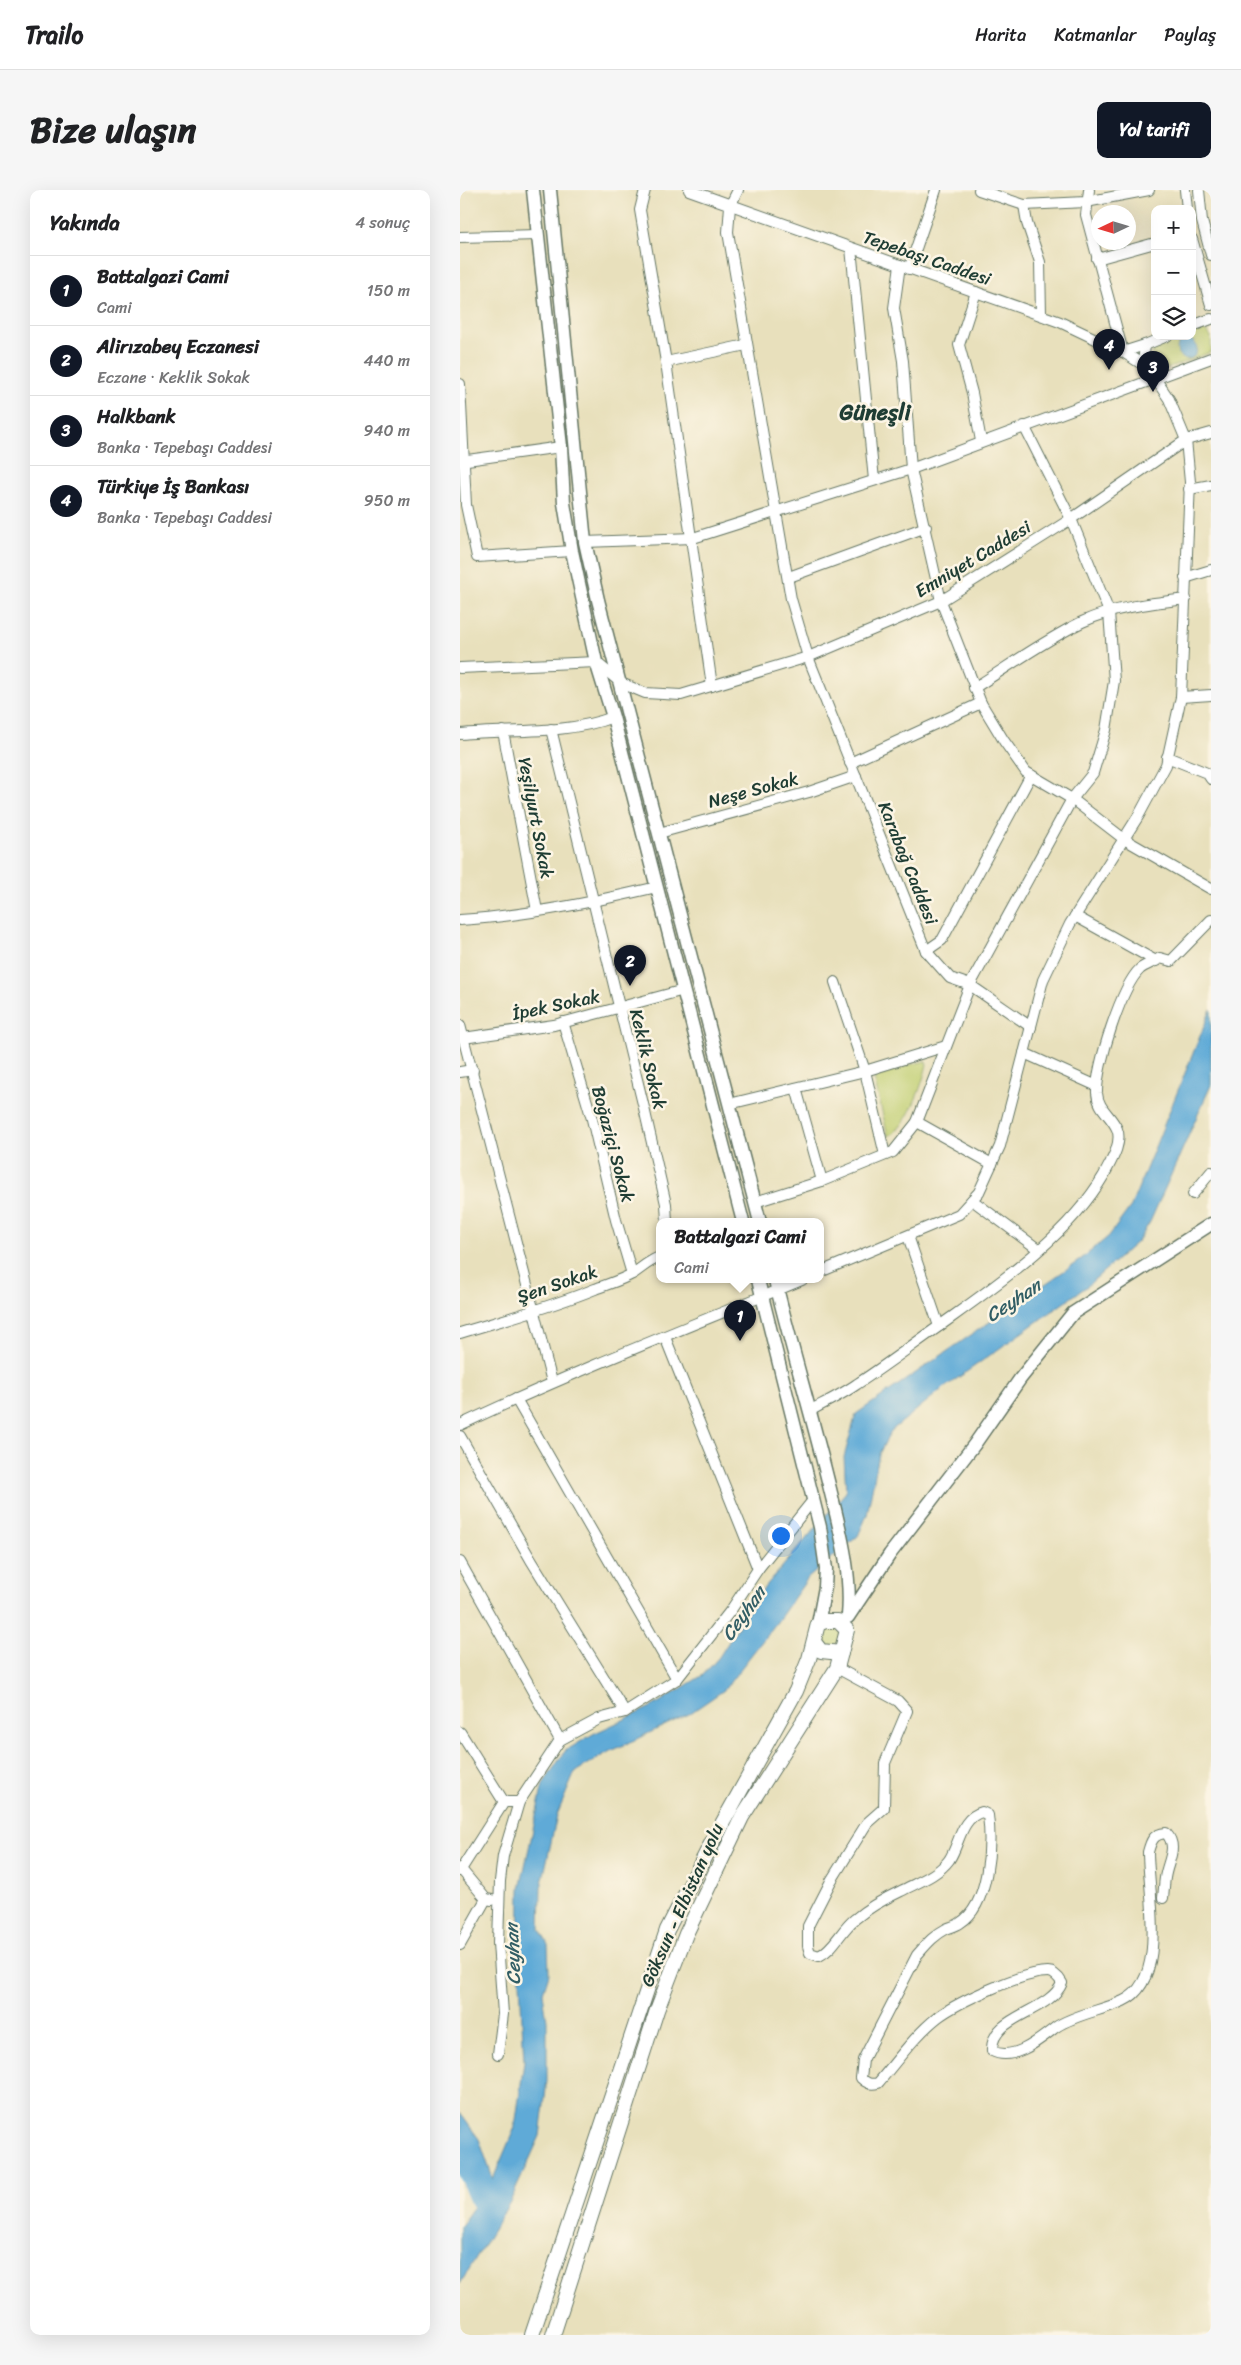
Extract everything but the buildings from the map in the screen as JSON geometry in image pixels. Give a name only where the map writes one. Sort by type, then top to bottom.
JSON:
[{"type":"highway","points":[[818,1624],[826,1621],[847,1623]]},
{"type":"highway","name":"Göksun - Elbistan yolu","points":[[553,2335],[657,2010],[686,1934],[742,1817],[837,1668],[847,1623]]},
{"type":"highway","name":"Göksun - Elbistan yolu","points":[[532,2335],[667,1930],[713,1840],[796,1691],[814,1642],[818,1624]]},
{"type":"highway","points":[[814,1642],[821,1651],[841,1653]]},
{"type":"main road","points":[[533,190],[561,447],[564,503],[572,551],[596,662],[613,717],[742,1218]]},
{"type":"main road","points":[[550,190],[585,542],[598,600],[759,1218]]},
{"type":"main road","points":[[847,1623],[890,1554],[974,1444],[1020,1379],[1073,1314],[1211,1224]]},
{"type":"main road","name":"Göksun - Elbistan yolu","points":[[759,1283],[820,1527],[826,1569],[825,1587],[818,1624]]},
{"type":"main road","name":"Göksun - Elbistan yolu","points":[[776,1285],[811,1410],[834,1505],[844,1554],[849,1603],[847,1623]]},
{"type":"street","points":[[645,190],[640,210],[666,362],[712,686]]},
{"type":"street","name":"Tepebaşı Caddesi","points":[[690,190],[730,206],[1060,322],[1123,352],[1145,366]]},
{"type":"street","points":[[730,206],[738,190]]},
{"type":"street","points":[[936,190],[904,267],[894,308],[903,361],[911,469],[926,527],[941,601],[974,688],[1004,742],[1026,772],[1072,799],[1124,839],[1211,889]]},
{"type":"street","points":[[979,190],[1024,205],[1086,202],[1150,190]]},
{"type":"street","points":[[1089,190],[1086,202],[1086,215],[1123,352],[1157,340]]},
{"type":"street","points":[[1185,190],[1187,205]]},
{"type":"street","points":[[1199,190],[1202,221],[1210,248]]},
{"type":"street","points":[[1024,205],[1027,223],[1040,262],[1041,315]]},
{"type":"street","name":"Karabağ Caddesi","points":[[730,206],[728,232],[746,346],[777,511],[791,599],[811,661],[926,951],[950,978],[970,985],[1031,1027]]},
{"type":"street","points":[[460,237],[537,235]]},
{"type":"street","points":[[1196,236],[1210,248]]},
{"type":"street","points":[[1097,259],[1151,244]]},
{"type":"street","points":[[851,248],[874,480]]},
{"type":"street","points":[[1195,250],[1211,305]]},
{"type":"street","points":[[976,292],[959,345],[972,394],[981,441]]},
{"type":"street","points":[[1196,325],[1211,319]]},
{"type":"street","points":[[824,1270],[960,1214],[979,1192],[1000,1146],[1043,980],[1075,916],[1124,839],[1168,757],[1181,697],[1190,489],[1186,440],[1169,399],[1145,366],[1145,345]]},
{"type":"street","points":[[666,362],[746,346]]},
{"type":"street","points":[[585,542],[692,538],[911,469],[981,441],[1211,358]]},
{"type":"street","points":[[460,384],[461,461],[466,505],[477,557],[572,551]]},
{"type":"street","points":[[755,1202],[822,1181],[893,1152],[917,1122],[970,985],[1072,799],[1093,772],[1106,730],[1114,681],[1109,612],[1071,519],[1024,426]]},
{"type":"street","name":"Emniyet Caddesi","points":[[596,662],[621,683],[645,693],[681,695],[811,661],[941,601],[1071,519],[1186,440],[1211,433]]},
{"type":"street","points":[[461,461],[561,447]]},
{"type":"street","points":[[1190,489],[1211,485]]},
{"type":"street","points":[[788,577],[926,527]]},
{"type":"street","points":[[1185,578],[1211,570]]},
{"type":"street","points":[[974,688],[1082,622],[1109,612],[1158,602],[1186,599]]},
{"type":"street","points":[[460,668],[596,662]]},
{"type":"street","points":[[1181,697],[1211,695]]},
{"type":"street","points":[[850,763],[981,703]]},
{"type":"street","points":[[460,734],[551,729],[602,721],[613,717]]},
{"type":"street","name":"Keklik Sokak","points":[[551,729],[666,1204],[667,1218]]},
{"type":"street","name":"Yeşilyurt Sokak","points":[[503,731],[538,911]]},
{"type":"street","points":[[1168,757],[1210,774]]},
{"type":"street","points":[[926,951],[942,940],[1031,775]]},
{"type":"street","name":"Neşe Sokak","points":[[659,833],[809,792],[856,776]]},
{"type":"street","points":[[460,920],[503,917],[657,887]]},
{"type":"street","points":[[1075,916],[1156,960]]},
{"type":"street","points":[[811,1410],[856,1385],[973,1302],[1066,1226],[1083,1207],[1104,1174],[1118,1147],[1118,1130],[1101,1108],[1097,1095],[1098,1078],[1115,1019],[1128,985],[1140,969],[1156,960],[1160,958],[1171,961],[1211,920]]},
{"type":"street","points":[[835,982],[865,1071],[885,1155]]},
{"type":"street","name":"İpek Sokak","points":[[463,1038],[563,1022],[684,990]]},
{"type":"street","name":"Boğaziçi Sokak","points":[[563,1022],[592,1119],[616,1220],[632,1274]]},
{"type":"street","points":[[460,1025],[552,1382]]},
{"type":"street","points":[[729,1104],[865,1071],[946,1046]]},
{"type":"street","points":[[1024,1053],[1098,1086]]},
{"type":"street","points":[[460,1072],[472,1070]]},
{"type":"street","points":[[796,1088],[822,1181]]},
{"type":"street","points":[[917,1122],[992,1164]]},
{"type":"street","points":[[1193,1194],[1211,1172]]},
{"type":"street","points":[[972,1200],[1038,1249]]},
{"type":"street","points":[[908,1236],[938,1326]]},
{"type":"street","name":"Şen Sokak","points":[[460,1333],[503,1318],[533,1312],[632,1274],[656,1258]]},
{"type":"street","points":[[460,1425],[552,1382],[763,1298],[776,1285]]},
{"type":"street","points":[[665,1337],[758,1569]]},
{"type":"street","points":[[516,1399],[677,1679]]},
{"type":"street","points":[[460,1436],[531,1560],[625,1712]]},
{"type":"street","points":[[498,2054],[503,2014],[498,1943],[498,1901],[503,1856],[519,1802],[560,1740],[599,1719],[625,1712],[677,1679],[731,1610],[758,1569],[813,1500]]},
{"type":"street","points":[[462,1568],[560,1740]]},
{"type":"street","points":[[837,1668],[898,1701],[907,1711],[885,1763],[884,1808],[867,1822],[831,1881],[808,1926],[807,1936],[810,1953],[819,1956],[829,1952],[839,1934],[856,1918],[899,1892],[933,1876],[949,1860],[966,1823],[974,1814],[982,1812],[988,1815],[991,1834],[988,1867],[976,1906],[961,1923],[944,1930],[930,1940],[917,1955],[863,2060],[861,2078],[865,2082],[878,2083],[937,2018],[958,2004],[1025,1976],[1049,1972],[1058,1977],[1062,1983],[1059,1991],[1048,2000],[1002,2028],[994,2036],[992,2051],[999,2055],[1007,2055],[1031,2045],[1066,2021],[1123,2001],[1134,1995],[1142,1986],[1150,1967],[1153,1941],[1148,1852],[1151,1840],[1155,1836],[1166,1833],[1170,1838],[1172,1849],[1165,1878],[1164,1898]]},
{"type":"street","points":[[460,1732],[504,1802]]},
{"type":"street","points":[[504,1802],[519,1802]]},
{"type":"street","points":[[498,1901],[486,1899],[460,1869],[504,1802]]},
{"type":"street","points":[[462,1937],[486,1899]]},
{"type":"green space","points":[[1204,330],[1211,336],[1211,352],[1164,370],[1160,371],[1155,367],[1151,358],[1154,348],[1175,340],[1196,340],[1196,333]]},
{"type":"green space","points":[[925,1061],[927,1064],[925,1072],[908,1116],[895,1132],[888,1136],[873,1074]]},
{"type":"green space","points":[[831,1626],[838,1629],[841,1636],[838,1643],[831,1646],[824,1643],[821,1636],[824,1629]]},
{"type":"water","points":[[1183,340],[1191,340],[1196,345],[1196,353],[1191,358],[1183,358],[1178,353],[1178,345]]},
{"type":"water","points":[[1211,1009],[1211,1085],[1150,1222],[1138,1241],[1086,1287],[941,1390],[891,1431],[879,1454],[867,1515],[858,1536],[808,1578],[777,1622],[724,1690],[689,1714],[605,1754],[575,1772],[557,1815],[541,1888],[540,1929],[548,1945],[549,1974],[543,1993],[547,2021],[547,2081],[540,2136],[510,2202],[460,2284],[460,2226],[477,2202],[476,2183],[460,2151],[460,2113],[479,2139],[493,2179],[515,2127],[524,2062],[519,1961],[520,1889],[543,1784],[565,1751],[593,1734],[653,1706],[703,1675],[719,1657],[759,1594],[846,1492],[844,1457],[856,1414],[1080,1260],[1109,1236],[1131,1206]]},
{"type":"waterway","points":[[460,2161],[484,2217]]},
{"type":"place","name":"Türkiye İş Bankası","points":[[1109,370]]},
{"type":"place","name":"Halkbank","points":[[1153,392]]},
{"type":"place","name":"Alirızabey Eczanesi","points":[[630,986]]},
{"type":"place","name":"Battalgazi Cami","points":[[740,1341]]},
{"type":"district","name":"Güneşli","points":[[875,412]]},
{"type":"water label","name":"Ceyhan","points":[[1013,1300]]},
{"type":"water label","name":"Ceyhan","points":[[743,1613]]},
{"type":"water label","name":"Ceyhan","points":[[512,1954]]}]
